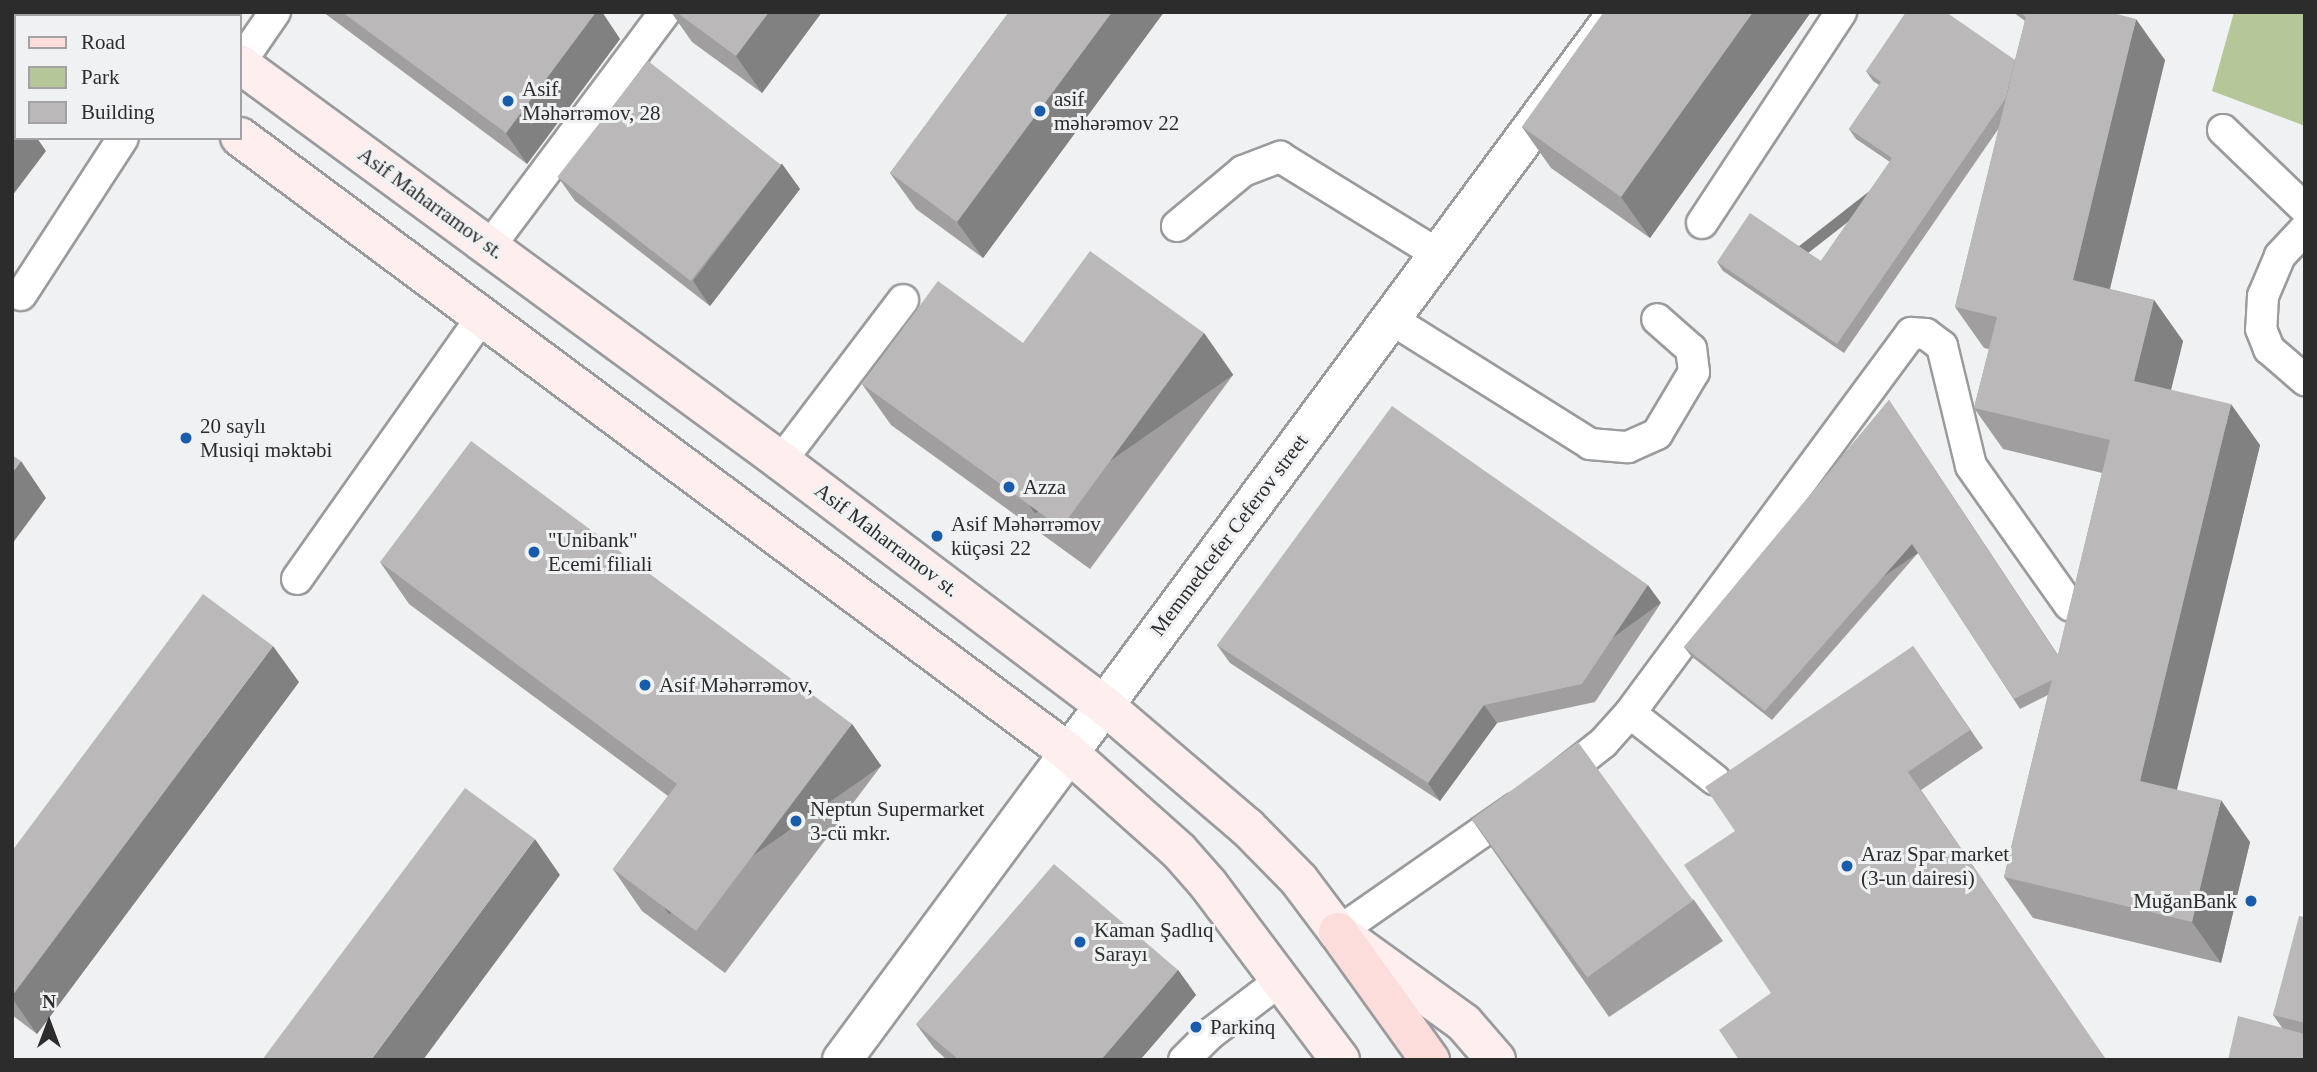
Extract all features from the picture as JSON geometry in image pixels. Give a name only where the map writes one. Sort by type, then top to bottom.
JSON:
[{"type":"main road","name":"Asif Maharramov st.","points":[[242,65],[782,461],[1104,705],[1247,827],[1299,880],[1338,932],[1464,1023],[1496,1060]]},
{"type":"main road","points":[[242,138],[1069,753],[1179,851],[1340,1060]]},
{"type":"main road","points":[[1338,932],[1430,1060]]},
{"type":"street","name":"Memmedcefer Cefеrov street","points":[[842,1060],[1618,12]]},
{"type":"lane","points":[[242,61],[275,12]]},
{"type":"lane","points":[[490,246],[665,12]]},
{"type":"lane","points":[[1702,223],[1841,12]]},
{"type":"lane","points":[[2222,130],[2305,209]]},
{"type":"lane","points":[[21,295],[122,140]]},
{"type":"lane","points":[[1177,226],[1242,171],[1280,157],[1439,255]]},
{"type":"lane","points":[[2305,229],[2280,256],[2263,296],[2261,329],[2269,349],[2305,380]]},
{"type":"lane","points":[[782,461],[903,300]]},
{"type":"lane","points":[[297,579],[482,317]]},
{"type":"lane","points":[[1391,320],[1590,444],[1629,447],[1657,434],[1694,372],[1691,349],[1657,319]]},
{"type":"lane","points":[[1338,932],[1565,774],[1630,713],[1911,333],[1926,334],[1942,346],[1971,466],[2070,606]]},
{"type":"lane","points":[[1630,713],[1715,780]]},
{"type":"lane","points":[[1193,1056],[1281,980]]},
{"type":"green space","points":[[2234,12],[2305,12],[2305,126],[2212,91]]},
{"type":"building","name":"Asif Məhərrəmov, 28","points":[[342,12],[596,12],[506,133]]},
{"type":"building","points":[[676,12],[769,12],[736,56]]},
{"type":"building","points":[[1009,12],[1112,12],[957,222],[890,173]]},
{"type":"building","points":[[1604,12],[1753,12],[1621,197],[1522,127]]},
{"type":"building","points":[[1906,12],[1946,12],[2015,60],[2006,98],[1837,344],[1717,262],[1750,213],[1821,261],[1892,158],[1849,129],[1881,82],[1866,71]]},
{"type":"building","points":[[2027,12],[2109,12],[2136,19],[2073,280],[2154,300],[2134,381],[2231,404],[2140,781],[2221,800],[2192,922],[2004,877],[2110,440],[1974,408],[1997,317],[1955,307]]},
{"type":"building","points":[[648,61],[781,165],[691,281],[557,177]]},
{"type":"building","points":[[1090,251],[1204,333],[1061,528],[862,384],[938,281],[1023,343]]},
{"type":"building","points":[[1889,400],[2058,656],[2052,680],[2014,699],[1912,544],[1765,711],[1684,647]]},
{"type":"building","points":[[1392,406],[1648,585],[1582,684],[1484,705],[1428,783],[1217,645]]},
{"type":"building","name":"Asif Məhərrəmov,","points":[[471,441],[852,724],[696,931],[613,869],[677,784],[380,562]]},
{"type":"building","points":[[12,455],[21,461],[12,473]]},
{"type":"building","points":[[203,594],[273,646],[12,996],[12,851]]},
{"type":"building","name":"Araz Spar market (3-un dairesi)","points":[[1913,646],[1970,730],[1908,772],[2105,1058],[2102,1060],[1739,1060],[1719,1030],[1771,993],[1684,865],[1735,831],[1705,787]]},
{"type":"building","points":[[1578,742],[1693,901],[1587,978],[1472,819]]},
{"type":"building","points":[[465,788],[535,839],[371,1060],[262,1060]]},
{"type":"building","name":"Kaman Şadlıq Sarayı","points":[[1054,864],[1178,970],[1101,1060],[959,1060],[916,1024]]},
{"type":"building","points":[[2299,916],[2305,917],[2305,1023],[2273,1015]]},
{"type":"building","points":[[2238,1016],[2305,1034],[2305,1060],[2228,1060]]},
{"type":"place","name":"Asif Məhərrəmov, 28","points":[[508,101]]},
{"type":"place","name":"asif məhərəmov 22","points":[[1040,111]]},
{"type":"place","name":"20 saylı Musiqi məktəbi","points":[[186,438]]},
{"type":"place","name":"Azza","points":[[1009,487]]},
{"type":"place","name":"Asif Məhərrəmov küçəsi 22","points":[[937,536]]},
{"type":"place","name":"\"Unibank\" Ecemi filiali","points":[[534,552]]},
{"type":"place","name":"Asif Məhərrəmov,","points":[[645,685]]},
{"type":"place","name":"Neptun Supermarket 3-cü mkr.","points":[[796,821]]},
{"type":"place","name":"Araz Spar market (3-un dairesi)","points":[[1847,866]]},
{"type":"place","name":"MuğanBank","points":[[2251,901]]},
{"type":"place","name":"Kaman Şadlıq Sarayı","points":[[1080,942]]},
{"type":"place","name":"Parkinq","points":[[1196,1027]]}]
